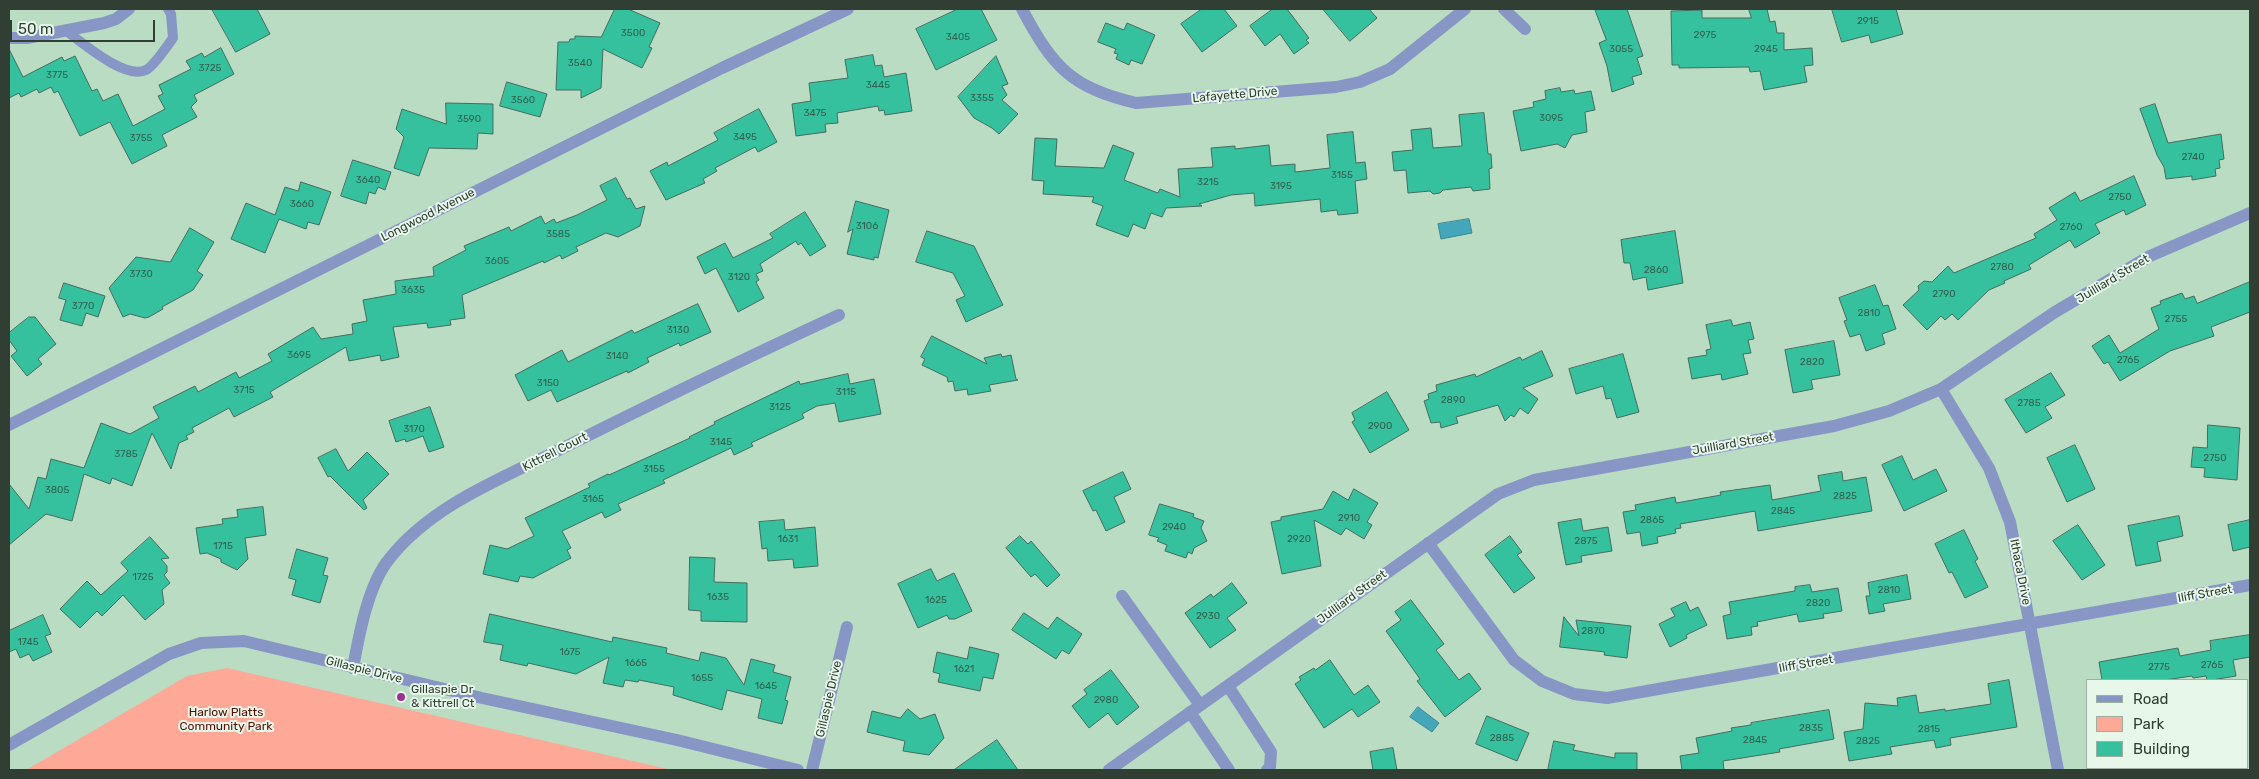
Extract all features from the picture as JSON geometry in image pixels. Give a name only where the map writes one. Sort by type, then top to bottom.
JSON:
[{"type":"street","points":[[9,38],[27,38],[116,19],[129,9]]},
{"type":"street","name":"Longwood Avenue","points":[[9,424],[722,68],[848,9]]},
{"type":"street","name":"Lafayette Drive","points":[[1022,9],[1037,38],[1055,63],[1078,82],[1104,95],[1136,103],[1336,87],[1360,82],[1390,69],[1465,9]]},
{"type":"street","points":[[1504,9],[1525,29]]},
{"type":"street","name":"Juilliard Street","points":[[1109,770],[1498,494],[1534,480],[1834,426],[1889,411],[1941,389],[2054,313],[2150,256],[2250,213]]},
{"type":"street","name":"Kittrell Court","points":[[353,668],[362,622],[378,579],[389,558],[424,523],[466,496],[720,370],[839,315]]},
{"type":"street","name":"Ithaca Drive","points":[[1941,389],[1989,468],[2010,522],[2058,770]]},
{"type":"street","name":"Iliff Street","points":[[1428,543],[1509,655],[1542,681],[1574,694],[1608,698],[2250,585]]},
{"type":"street","points":[[1122,596],[1195,709],[1229,770]]},
{"type":"street","name":"Gillaspie Drive","points":[[812,770],[847,627]]},
{"type":"street","name":"Gillaspie Drive","points":[[9,745],[168,654],[201,643],[244,640],[353,668],[677,740],[798,770]]},
{"type":"street","points":[[1228,686],[1271,752],[1268,770]]},
{"type":"lane","points":[[65,30],[121,69],[134,73],[147,70],[173,38],[171,14],[168,9]]},
{"type":"green space","name":"Harlow Platts Community Park","points":[[227,668],[672,770],[26,770],[187,676]]},
{"type":"water","points":[[1469,219],[1472,233],[1441,239],[1438,224]]},
{"type":"water","points":[[1418,707],[1439,723],[1432,732],[1410,717]]},
{"type":"building","points":[[212,9],[257,9],[270,34],[236,52]]},
{"type":"building","points":[[615,9],[628,9],[660,23],[649,47],[652,48],[642,68],[603,49],[601,88],[581,98],[581,90],[556,90],[558,42],[569,42],[570,39],[575,39],[575,36],[601,37]]},
{"type":"building","points":[[958,9],[981,9],[997,40],[936,70],[916,29]]},
{"type":"building","points":[[1202,9],[1224,9],[1237,26],[1202,52],[1181,24]]},
{"type":"building","points":[[1273,9],[1287,9],[1309,38],[1306,40],[1309,43],[1294,54],[1280,34],[1265,46],[1250,26]]},
{"type":"building","points":[[1323,9],[1369,9],[1377,18],[1350,41]]},
{"type":"building","points":[[1595,9],[1627,9],[1643,56],[1637,58],[1642,74],[1632,77],[1634,84],[1612,92],[1607,66],[1599,43],[1606,40]]},
{"type":"building","points":[[1749,9],[1767,9],[1770,22],[1775,21],[1777,33],[1784,33],[1784,50],[1812,48],[1813,65],[1804,66],[1807,82],[1764,90],[1760,71],[1750,72],[1749,67],[1679,68],[1679,65],[1672,65],[1671,11],[1702,10],[1702,18],[1751,18]]},
{"type":"building","points":[[1832,9],[1896,9],[1903,34],[1871,43],[1869,35],[1842,42]]},
{"type":"building","points":[[1106,23],[1124,30],[1127,23],[1155,35],[1142,64],[1131,60],[1129,65],[1116,59],[1118,54],[1114,53],[1116,49],[1098,42]]},
{"type":"building","points":[[221,48],[234,74],[194,95],[197,101],[191,107],[197,117],[162,135],[167,146],[132,164],[110,122],[80,136],[58,91],[54,93],[51,87],[39,93],[37,89],[21,97],[19,93],[9,98],[9,49],[23,77],[62,57],[64,61],[75,56],[92,91],[97,89],[103,101],[118,94],[133,126],[165,109],[158,96],[163,94],[159,85],[191,69],[186,61],[202,53],[204,57]]},
{"type":"building","points":[[873,55],[875,66],[882,65],[884,77],[906,73],[912,111],[885,115],[884,110],[879,111],[878,106],[837,113],[838,123],[825,124],[826,132],[796,136],[792,104],[811,101],[809,83],[848,78],[845,60]]},
{"type":"building","points":[[996,56],[1008,84],[1002,86],[1007,95],[1002,100],[1018,114],[999,134],[974,118],[958,97]]},
{"type":"building","points":[[507,82],[547,94],[540,117],[500,106]]},
{"type":"building","points":[[1560,88],[1561,92],[1574,90],[1575,94],[1591,91],[1595,110],[1585,112],[1587,132],[1572,135],[1565,148],[1557,144],[1521,151],[1513,111],[1534,107],[1533,102],[1546,99],[1545,91]]},
{"type":"building","points":[[446,103],[493,104],[493,134],[478,133],[477,149],[429,148],[419,176],[394,168],[404,137],[396,129],[402,109],[446,124]]},
{"type":"building","points":[[2155,104],[2168,143],[2221,134],[2224,159],[2219,160],[2220,168],[2215,169],[2216,176],[2192,180],[2192,176],[2166,179],[2164,167],[2157,155],[2140,109]]},
{"type":"building","points":[[759,109],[777,142],[758,152],[755,147],[715,168],[717,171],[703,179],[705,183],[666,200],[650,171],[667,162],[668,166],[718,140],[714,133]]},
{"type":"building","points":[[1484,113],[1488,154],[1491,154],[1492,168],[1489,169],[1490,189],[1473,191],[1471,187],[1443,190],[1440,193],[1433,194],[1430,191],[1408,193],[1406,170],[1394,171],[1392,152],[1413,150],[1411,130],[1431,128],[1433,148],[1462,146],[1459,115]]},
{"type":"building","points":[[1353,132],[1356,163],[1365,162],[1367,179],[1355,181],[1358,213],[1338,215],[1337,210],[1321,212],[1320,199],[1255,206],[1254,193],[1231,195],[1199,204],[1202,206],[1166,208],[1162,217],[1151,213],[1145,229],[1133,224],[1128,237],[1096,225],[1103,206],[1092,202],[1094,197],[1043,194],[1044,181],[1032,180],[1035,138],[1057,139],[1055,166],[1104,168],[1113,145],[1134,153],[1124,180],[1158,193],[1160,189],[1180,197],[1178,169],[1213,167],[1211,148],[1235,146],[1235,149],[1269,145],[1271,166],[1295,164],[1295,172],[1330,168],[1327,135]]},
{"type":"building","points":[[353,160],[391,172],[385,190],[378,187],[375,194],[369,192],[366,204],[341,196]]},
{"type":"building","points":[[2134,176],[2146,205],[2126,215],[2124,210],[2095,224],[2100,233],[2075,248],[2070,240],[2029,265],[2031,269],[1989,290],[1958,320],[1952,314],[1945,320],[1941,316],[1927,330],[1903,305],[1919,290],[1918,286],[1924,281],[1932,282],[1948,266],[1954,273],[2036,238],[2034,234],[2057,220],[2049,208],[2075,192],[2080,201]]},
{"type":"building","points":[[616,178],[627,199],[630,198],[636,209],[645,206],[640,226],[618,237],[606,233],[576,247],[578,251],[562,259],[560,255],[544,263],[543,261],[462,295],[465,318],[450,320],[451,325],[428,328],[427,323],[393,327],[399,357],[381,361],[380,355],[349,361],[346,347],[270,392],[273,397],[234,417],[229,408],[192,428],[194,432],[186,436],[188,439],[179,443],[171,469],[152,433],[132,486],[112,478],[110,484],[84,474],[72,521],[46,514],[9,545],[9,484],[29,509],[38,477],[46,479],[51,459],[84,468],[101,423],[130,434],[159,418],[153,407],[195,386],[198,392],[236,372],[239,378],[272,361],[268,354],[313,327],[321,339],[353,334],[352,324],[367,321],[363,300],[396,294],[395,281],[434,276],[433,267],[466,250],[464,246],[509,227],[511,231],[541,216],[545,224],[554,219],[556,223],[577,215],[607,200],[600,186]]},
{"type":"building","points":[[301,182],[331,192],[319,225],[308,222],[306,229],[279,219],[265,253],[231,239],[246,203],[275,215],[285,187],[298,191]]},
{"type":"building","points":[[856,201],[889,210],[878,258],[874,257],[874,260],[847,254],[853,229],[848,232]]},
{"type":"building","points":[[805,212],[826,246],[810,256],[801,243],[798,245],[796,241],[760,264],[763,271],[756,274],[759,280],[756,282],[764,298],[738,312],[716,268],[705,274],[697,257],[725,243],[733,258],[773,238],[770,234]]},
{"type":"building","points":[[190,228],[214,242],[197,271],[203,275],[193,290],[162,307],[163,309],[149,317],[145,318],[130,314],[123,317],[109,288],[136,257],[170,262]]},
{"type":"building","points":[[927,231],[974,246],[1003,305],[966,322],[956,300],[965,296],[953,273],[916,262]]},
{"type":"building","points":[[1675,231],[1683,283],[1648,290],[1646,277],[1633,280],[1630,263],[1624,263],[1621,240]]},
{"type":"building","points":[[2250,282],[2250,312],[2211,327],[2214,336],[2170,351],[2120,381],[2108,362],[2104,364],[2092,346],[2109,335],[2120,353],[2159,329],[2151,308],[2161,304],[2160,301],[2182,293],[2185,299],[2194,296],[2197,303]]},
{"type":"building","points":[[64,283],[105,296],[98,317],[86,313],[82,326],[60,320],[66,300],[59,298]]},
{"type":"building","points":[[1875,285],[1883,306],[1888,305],[1896,329],[1882,334],[1885,344],[1866,351],[1860,334],[1850,337],[1844,321],[1847,320],[1839,298]]},
{"type":"building","points":[[698,304],[711,332],[680,346],[679,343],[647,358],[649,362],[628,373],[627,371],[557,402],[551,390],[528,401],[515,375],[562,350],[568,362],[632,330],[634,333]]},
{"type":"building","points":[[29,317],[35,317],[56,344],[38,359],[42,364],[27,376],[11,356],[17,351],[9,340],[9,333]]},
{"type":"building","points":[[1731,320],[1733,326],[1750,322],[1754,339],[1748,340],[1751,353],[1743,354],[1748,374],[1722,380],[1721,374],[1692,379],[1688,358],[1707,355],[1706,350],[1711,349],[1706,325]]},
{"type":"building","points":[[932,336],[987,364],[984,358],[1001,354],[1002,357],[1011,355],[1016,379],[1018,380],[989,385],[991,391],[968,395],[967,389],[955,391],[953,381],[948,382],[947,377],[922,365],[925,359],[921,357]]},
{"type":"building","points":[[1834,341],[1840,375],[1811,380],[1813,389],[1793,393],[1785,350]]},
{"type":"building","points":[[1542,351],[1553,376],[1523,388],[1538,399],[1528,414],[1520,408],[1514,417],[1511,415],[1505,421],[1498,405],[1456,417],[1458,423],[1441,428],[1440,422],[1431,423],[1424,401],[1429,399],[1428,394],[1437,391],[1436,385],[1475,374],[1476,377],[1520,357],[1522,360]]},
{"type":"building","points":[[1623,354],[1639,412],[1617,418],[1611,398],[1606,399],[1603,386],[1576,394],[1569,369]]},
{"type":"building","points":[[2051,373],[2065,395],[2045,407],[2052,418],[2026,433],[2005,400]]},
{"type":"building","points":[[848,374],[850,384],[874,379],[881,414],[839,422],[835,403],[817,406],[802,414],[804,418],[751,443],[753,446],[734,455],[731,448],[663,480],[665,483],[618,504],[621,510],[605,518],[602,512],[562,531],[571,548],[567,550],[571,558],[533,578],[520,576],[518,582],[483,574],[490,545],[507,549],[534,536],[525,518],[590,487],[588,484],[608,474],[690,438],[715,424],[714,422],[799,381],[800,384]]},
{"type":"building","points":[[1387,392],[1409,430],[1370,453],[1352,422],[1355,420],[1352,413]]},
{"type":"building","points":[[430,407],[444,447],[429,452],[423,436],[406,442],[405,439],[396,442],[389,421]]},
{"type":"building","points":[[2208,425],[2240,428],[2237,480],[2204,477],[2205,468],[2191,467],[2193,447],[2207,448]]},
{"type":"building","points":[[2075,445],[2095,489],[2067,502],[2047,458]]},
{"type":"building","points":[[336,449],[348,471],[367,452],[389,474],[363,500],[367,508],[364,510],[330,476],[328,477],[318,458]]},
{"type":"building","points":[[1902,456],[1913,480],[1936,469],[1947,491],[1904,511],[1882,465]]},
{"type":"building","points":[[1123,472],[1131,489],[1114,497],[1125,522],[1106,531],[1096,510],[1093,511],[1083,491]]},
{"type":"building","points":[[1842,472],[1843,481],[1866,477],[1872,511],[1758,531],[1755,511],[1680,524],[1681,528],[1675,529],[1676,533],[1657,537],[1658,543],[1642,546],[1640,532],[1627,534],[1623,512],[1636,510],[1635,505],[1675,497],[1676,503],[1721,495],[1720,492],[1770,485],[1772,500],[1821,491],[1818,476]]},
{"type":"building","points":[[1354,489],[1378,503],[1367,522],[1372,525],[1364,539],[1346,528],[1341,535],[1314,520],[1321,566],[1282,574],[1271,522],[1281,520],[1281,517],[1323,509],[1333,491],[1348,500]]},
{"type":"building","points":[[1160,504],[1194,514],[1193,517],[1204,521],[1201,528],[1207,541],[1194,548],[1192,554],[1188,552],[1186,558],[1165,551],[1167,545],[1157,541],[1159,538],[1149,535]]},
{"type":"building","points":[[263,507],[266,535],[245,538],[248,559],[237,570],[221,562],[221,559],[207,553],[200,554],[196,528],[223,524],[222,519],[238,517],[237,510]]},
{"type":"building","points":[[2179,516],[2183,536],[2157,542],[2161,561],[2136,566],[2128,526]]},
{"type":"building","points":[[1581,519],[1583,531],[1608,527],[1612,551],[1581,556],[1582,562],[1566,565],[1558,523]]},
{"type":"building","points":[[784,520],[785,530],[815,527],[818,566],[794,568],[793,559],[768,561],[767,548],[762,549],[759,522]]},
{"type":"building","points":[[2250,520],[2250,547],[2233,551],[2228,525]]},
{"type":"building","points":[[2078,525],[2105,565],[2082,580],[2053,541]]},
{"type":"building","points":[[1964,530],[1978,559],[1975,561],[1988,587],[1965,598],[1952,572],[1949,573],[1935,544]]},
{"type":"building","points":[[1020,536],[1028,544],[1031,541],[1060,575],[1047,587],[1035,574],[1031,577],[1006,548]]},
{"type":"building","points":[[1510,536],[1522,552],[1517,555],[1535,578],[1514,593],[1485,555]]},
{"type":"building","points":[[150,537],[169,558],[161,559],[167,566],[167,572],[164,575],[170,583],[162,590],[164,604],[145,620],[123,595],[102,616],[97,611],[80,628],[60,609],[87,581],[101,595],[128,571],[121,563]]},
{"type":"building","points":[[297,549],[328,558],[323,575],[328,576],[320,603],[292,595],[296,580],[289,578]]},
{"type":"building","points":[[690,557],[715,558],[714,582],[747,583],[747,622],[701,621],[701,611],[689,610]]},
{"type":"building","points":[[931,569],[937,581],[954,573],[972,611],[955,619],[949,619],[947,615],[918,628],[898,584]]},
{"type":"building","points":[[1907,575],[1911,599],[1883,604],[1885,611],[1869,614],[1866,596],[1870,596],[1868,583]]},
{"type":"building","points":[[1232,583],[1247,603],[1227,618],[1236,630],[1210,648],[1185,613],[1211,594],[1213,597]]},
{"type":"building","points":[[1810,585],[1812,592],[1838,588],[1842,611],[1823,614],[1824,618],[1799,622],[1797,614],[1757,622],[1758,626],[1751,627],[1752,635],[1727,639],[1723,616],[1731,614],[1729,602],[1795,591],[1795,587]]},
{"type":"building","points":[[1411,600],[1444,644],[1436,650],[1459,680],[1469,673],[1481,689],[1445,717],[1417,681],[1420,679],[1386,631],[1401,620],[1395,612]]},
{"type":"building","points":[[1686,602],[1690,611],[1698,607],[1707,625],[1686,635],[1687,638],[1670,647],[1659,624],[1675,616],[1671,609]]},
{"type":"building","points":[[1024,613],[1048,629],[1057,617],[1082,634],[1069,654],[1062,650],[1056,659],[1012,630]]},
{"type":"building","points":[[490,614],[612,642],[613,637],[667,648],[666,653],[699,661],[701,652],[726,658],[744,685],[751,659],[775,665],[773,672],[791,677],[785,700],[788,701],[782,724],[758,718],[762,699],[727,690],[722,710],[673,695],[674,687],[639,680],[638,682],[625,680],[623,687],[603,683],[609,657],[576,674],[528,663],[527,666],[500,660],[503,645],[484,642]]},
{"type":"building","points":[[43,615],[51,634],[45,636],[52,652],[33,661],[29,654],[20,658],[16,649],[9,652],[9,631]]},
{"type":"building","points":[[1564,617],[1579,636],[1576,620],[1631,626],[1627,658],[1604,655],[1605,652],[1560,647]]},
{"type":"building","points":[[2250,635],[2250,657],[2233,660],[2236,676],[2218,679],[2207,679],[2206,676],[2193,678],[2192,676],[2172,679],[2102,679],[2099,662],[2178,648],[2180,656],[2211,650],[2210,641]]},
{"type":"building","points":[[970,647],[999,654],[993,679],[983,677],[980,691],[938,682],[940,674],[933,672],[937,652],[967,659]]},
{"type":"building","points":[[1330,660],[1354,695],[1368,685],[1380,702],[1358,717],[1352,709],[1324,728],[1295,684],[1301,680],[1299,677],[1314,668],[1315,670]]},
{"type":"building","points":[[1111,670],[1139,707],[1117,725],[1108,713],[1089,728],[1072,706],[1087,694],[1084,690]]},
{"type":"building","points":[[2009,680],[2017,727],[1950,738],[1951,745],[1936,748],[1934,740],[1890,747],[1892,754],[1849,761],[1844,732],[1863,729],[1865,703],[1898,706],[1897,698],[1916,695],[1919,713],[1991,704],[1988,684]]},
{"type":"building","points":[[908,709],[920,719],[935,714],[944,738],[929,755],[903,751],[905,741],[867,732],[872,711],[900,718]]},
{"type":"building","points":[[1829,710],[1834,739],[1779,749],[1780,752],[1723,761],[1724,770],[1682,770],[1680,756],[1699,753],[1696,738],[1732,731],[1731,728],[1751,725],[1751,723]]},
{"type":"building","points":[[1487,716],[1529,733],[1517,761],[1476,744]]},
{"type":"building","points":[[997,740],[1018,770],[954,770]]},
{"type":"building","points":[[1554,741],[1575,745],[1573,750],[1615,758],[1615,753],[1637,753],[1637,770],[1548,770]]},
{"type":"building","points":[[1393,748],[1397,770],[1373,770],[1370,752]]},
{"type":"place","name":"Gillaspie Dr & Kittrell Ct","points":[[401,697]]}]
